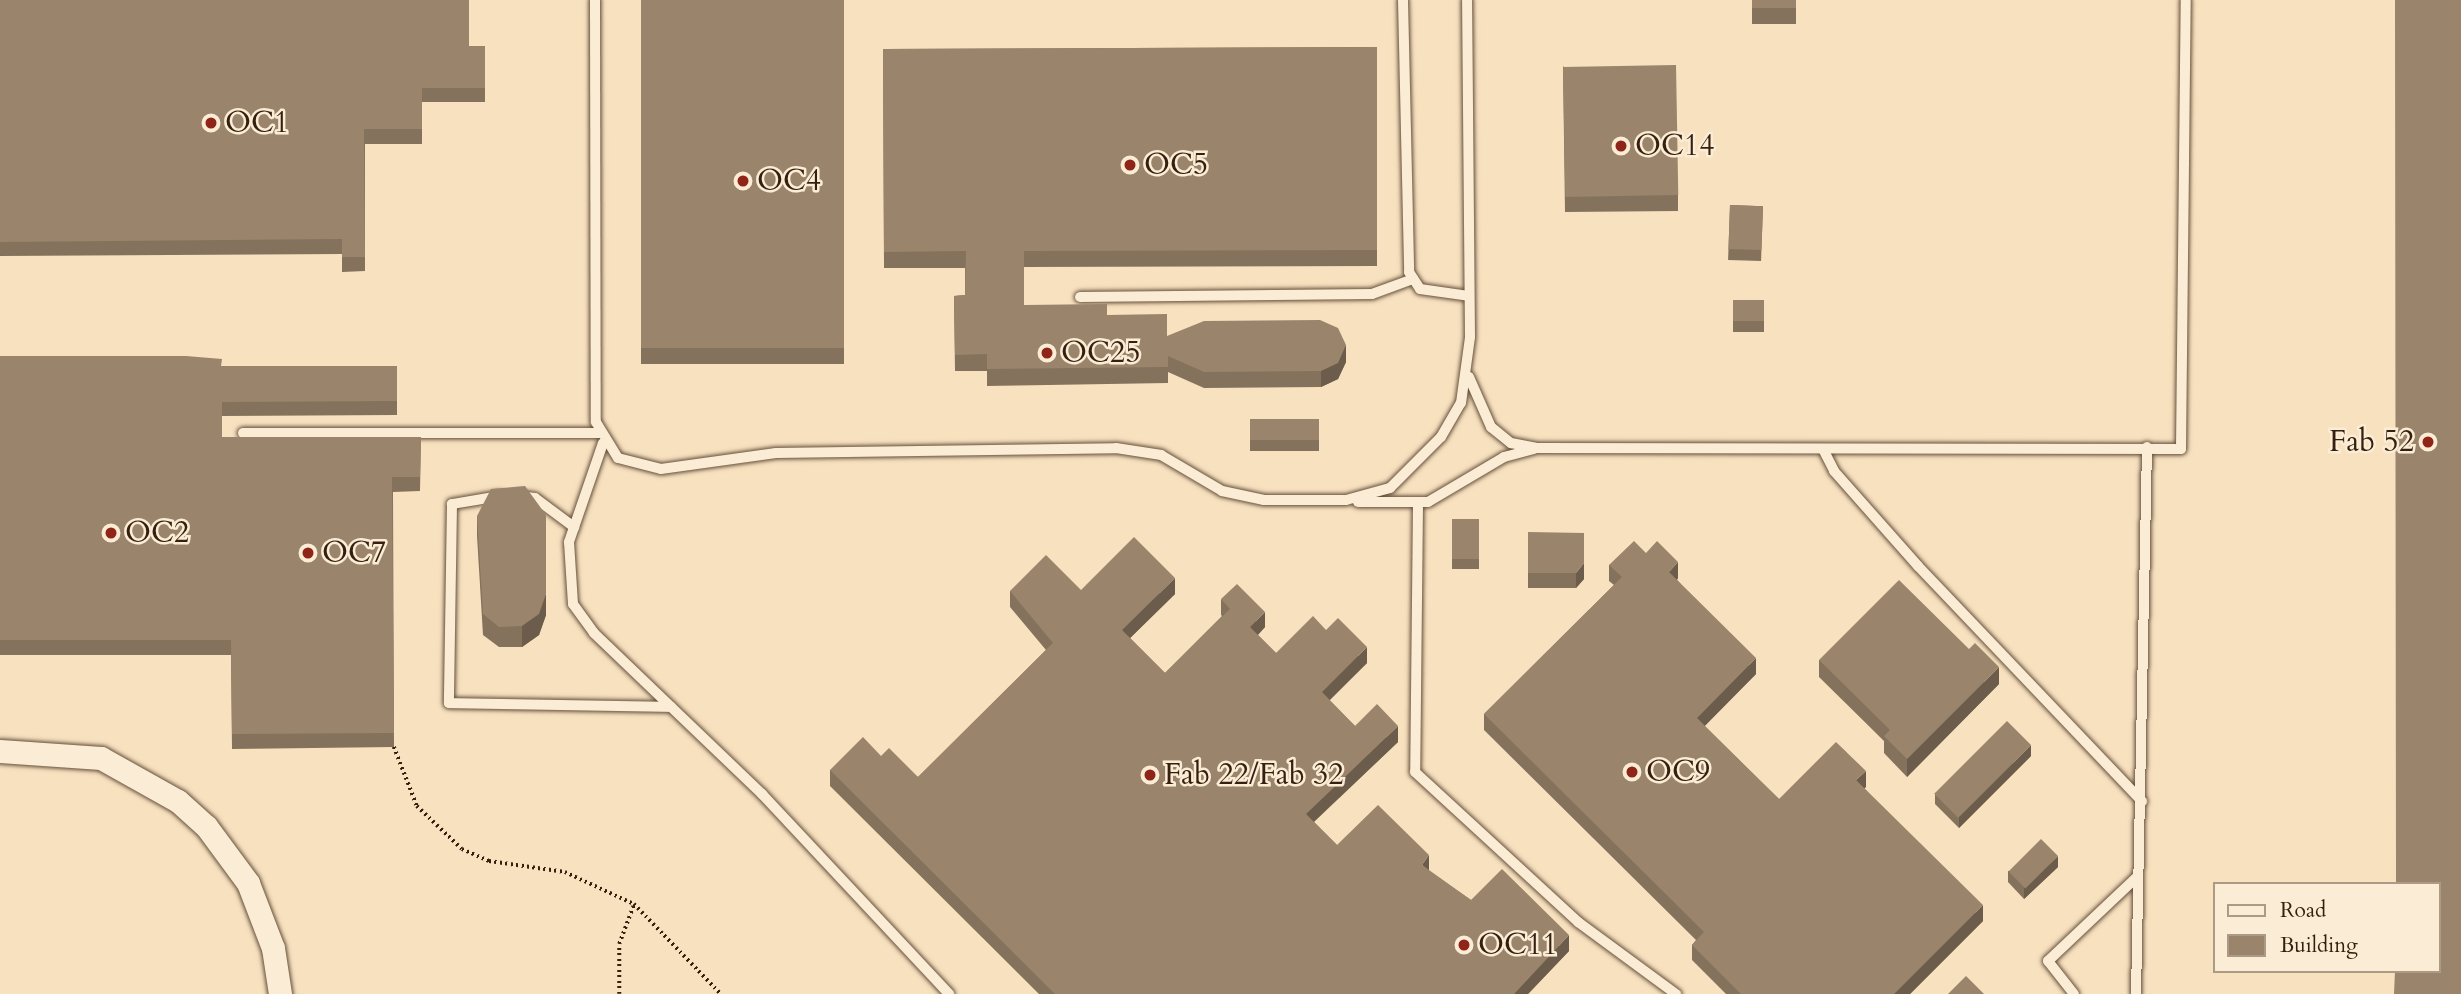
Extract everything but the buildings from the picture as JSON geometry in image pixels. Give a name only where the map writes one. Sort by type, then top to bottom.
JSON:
[{"type":"street","points":[[0,751],[101,758],[178,801],[206,826],[248,883],[270,937],[280,994]]},
{"type":"lane","points":[[596,0],[602,438],[569,542],[573,604],[594,633],[671,708],[949,994]]},
{"type":"lane","points":[[1403,0],[1413,279]]},
{"type":"lane","points":[[1466,0],[1469,377],[1491,427],[1511,443],[1536,448],[1823,449],[2181,449],[2186,0]]},
{"type":"lane","points":[[1413,279],[1430,292],[1469,296]]},
{"type":"lane","points":[[1080,297],[1371,294],[1413,279]]},
{"type":"lane","points":[[1346,500],[1370,497],[1410,472],[1441,436],[1469,377]]},
{"type":"lane","points":[[243,433],[602,438]]},
{"type":"lane","points":[[602,438],[618,458],[661,469],[776,453],[1116,448],[1161,455],[1243,498],[1418,504],[1450,492],[1504,457],[1536,448]]},
{"type":"lane","points":[[2136,994],[2147,447]]},
{"type":"lane","points":[[1823,449],[1834,471],[1918,566],[2142,800]]},
{"type":"lane","points":[[575,527],[535,498],[452,503],[449,703],[671,708]]},
{"type":"lane","points":[[1418,504],[1415,772],[1578,922],[1676,994]]},
{"type":"lane","points":[[2074,994],[2048,961],[2138,876]]},
{"type":"path","points":[[394,747],[416,806],[462,849],[489,861],[565,872],[634,904],[721,994]]},
{"type":"path","points":[[619,994],[619,944],[634,904]]},
{"type":"place","name":"OC1","points":[[211,123]]},
{"type":"place","name":"OC14","points":[[1621,146]]},
{"type":"place","name":"OC5","points":[[1130,165]]},
{"type":"place","name":"OC4","points":[[743,181]]},
{"type":"place","name":"OC25","points":[[1047,353]]},
{"type":"place","name":"Fab 52","points":[[2428,442]]},
{"type":"place","name":"OC2","points":[[111,533]]},
{"type":"place","name":"OC7","points":[[308,553]]},
{"type":"place","name":"OC9","points":[[1632,772]]},
{"type":"place","name":"Fab 22/Fab 32","points":[[1150,775]]},
{"type":"place","name":"OC11","points":[[1464,945]]}]
